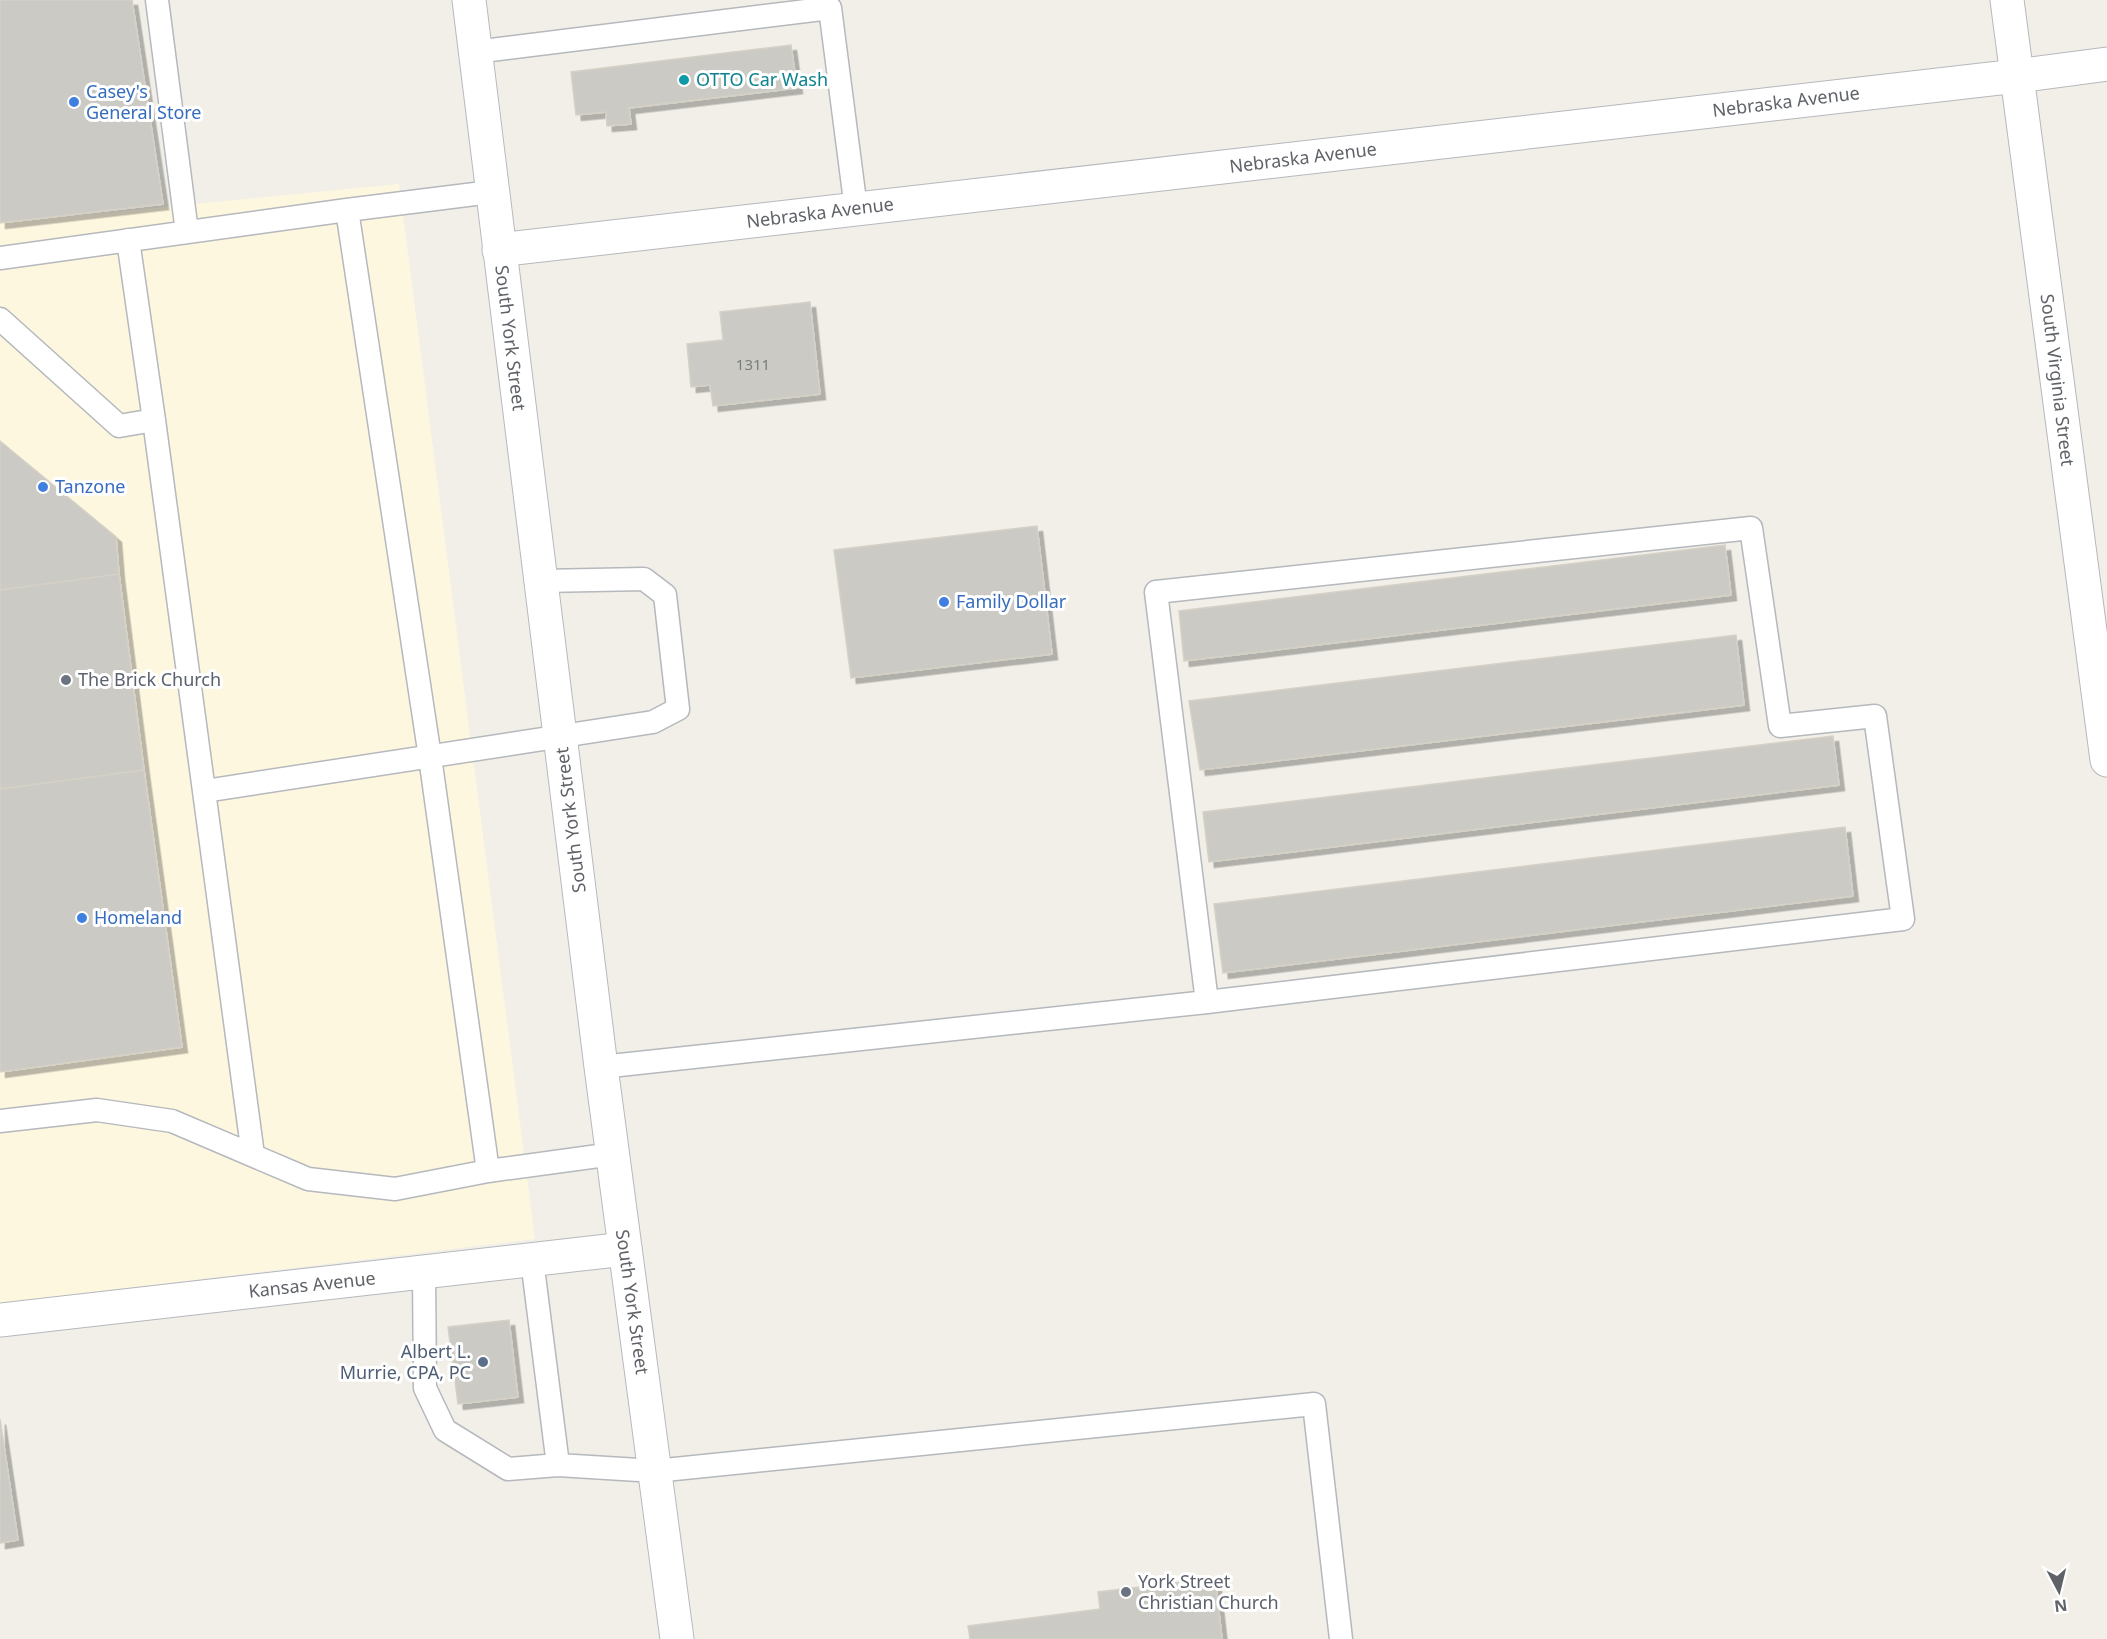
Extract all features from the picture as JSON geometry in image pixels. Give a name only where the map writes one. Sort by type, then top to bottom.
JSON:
[{"type":"street","name":"South York Street","points":[[469,0],[601,1067],[677,1639]]},
{"type":"street","name":"South Virginia Street","points":[[2007,0],[2107,760]]},
{"type":"street","name":"Nebraska Avenue","points":[[499,250],[2107,64]]},
{"type":"street","name":"Kansas Avenue","points":[[0,1320],[625,1249]]},
{"type":"lane","points":[[157,0],[187,232]]},
{"type":"lane","points":[[475,52],[830,8],[856,209]]},
{"type":"lane","points":[[0,258],[491,192]]},
{"type":"lane","points":[[346,210],[430,757],[488,1171]]},
{"type":"lane","points":[[128,240],[206,791],[253,1155]]},
{"type":"lane","points":[[0,319],[119,426],[154,420]]},
{"type":"lane","points":[[601,1067],[1074,1018],[1903,919],[1875,716],[1780,726],[1751,528],[1156,592],[1207,1002]]},
{"type":"lane","points":[[206,791],[653,722],[678,709],[665,595],[645,579],[542,581]]},
{"type":"lane","points":[[0,1121],[98,1110],[172,1121],[308,1179],[395,1189],[488,1171],[613,1154]]},
{"type":"lane","points":[[532,1260],[558,1465]]},
{"type":"lane","points":[[424,1272],[425,1388],[445,1430],[508,1469],[558,1465],[655,1471],[1314,1404],[1341,1639]]},
{"type":"shaded area","points":[[399,184],[535,1239],[0,1303],[0,223]]},
{"type":"building","name":"Casey's General Store","points":[[0,0],[132,0],[163,204],[0,223]]},
{"type":"building","name":"OTTO Car Wash","points":[[791,45],[797,88],[629,108],[631,124],[607,126],[606,112],[576,115],[571,72]]},
{"type":"building","points":[[810,302],[820,394],[713,406],[710,385],[691,387],[687,344],[723,340],[720,312]]},
{"type":"building","points":[[0,441],[116,537],[119,574],[0,590]]},
{"type":"building","name":"Family Dollar","points":[[1037,526],[1052,654],[851,678],[834,550]]},
{"type":"building","points":[[1725,545],[1731,595],[1184,661],[1179,611]]},
{"type":"building","name":"The Brick Church","points":[[119,574],[144,770],[0,789],[0,590]]},
{"type":"building","points":[[1736,635],[1744,705],[1200,770],[1189,701]]},
{"type":"building","points":[[1833,736],[1839,785],[1209,862],[1203,812]]},
{"type":"building","name":"Homeland","points":[[144,770],[182,1047],[0,1072],[0,789]]},
{"type":"building","points":[[1845,827],[1853,896],[1223,973],[1214,904]]},
{"type":"building","name":"Albert L. Murrie, CPA, PC","points":[[509,1320],[518,1397],[458,1404],[448,1327]]},
{"type":"building","points":[[0,1419],[18,1540],[0,1543]]},
{"type":"building","points":[[1215,1578],[1222,1639],[970,1639],[968,1626],[1100,1609],[1098,1592]]},
{"type":"place","name":"OTTO Car Wash","points":[[684,80]]},
{"type":"place","name":"Casey's General Store","points":[[74,102]]},
{"type":"place","name":"Tanzone","points":[[43,487]]},
{"type":"place","name":"Family Dollar","points":[[944,602]]},
{"type":"place","name":"The Brick Church","points":[[66,680]]},
{"type":"place","name":"Homeland","points":[[82,918]]},
{"type":"place","name":"Albert L. Murrie, CPA, PC","points":[[483,1362]]},
{"type":"place","name":"York Street Christian Church","points":[[1126,1592]]}]
